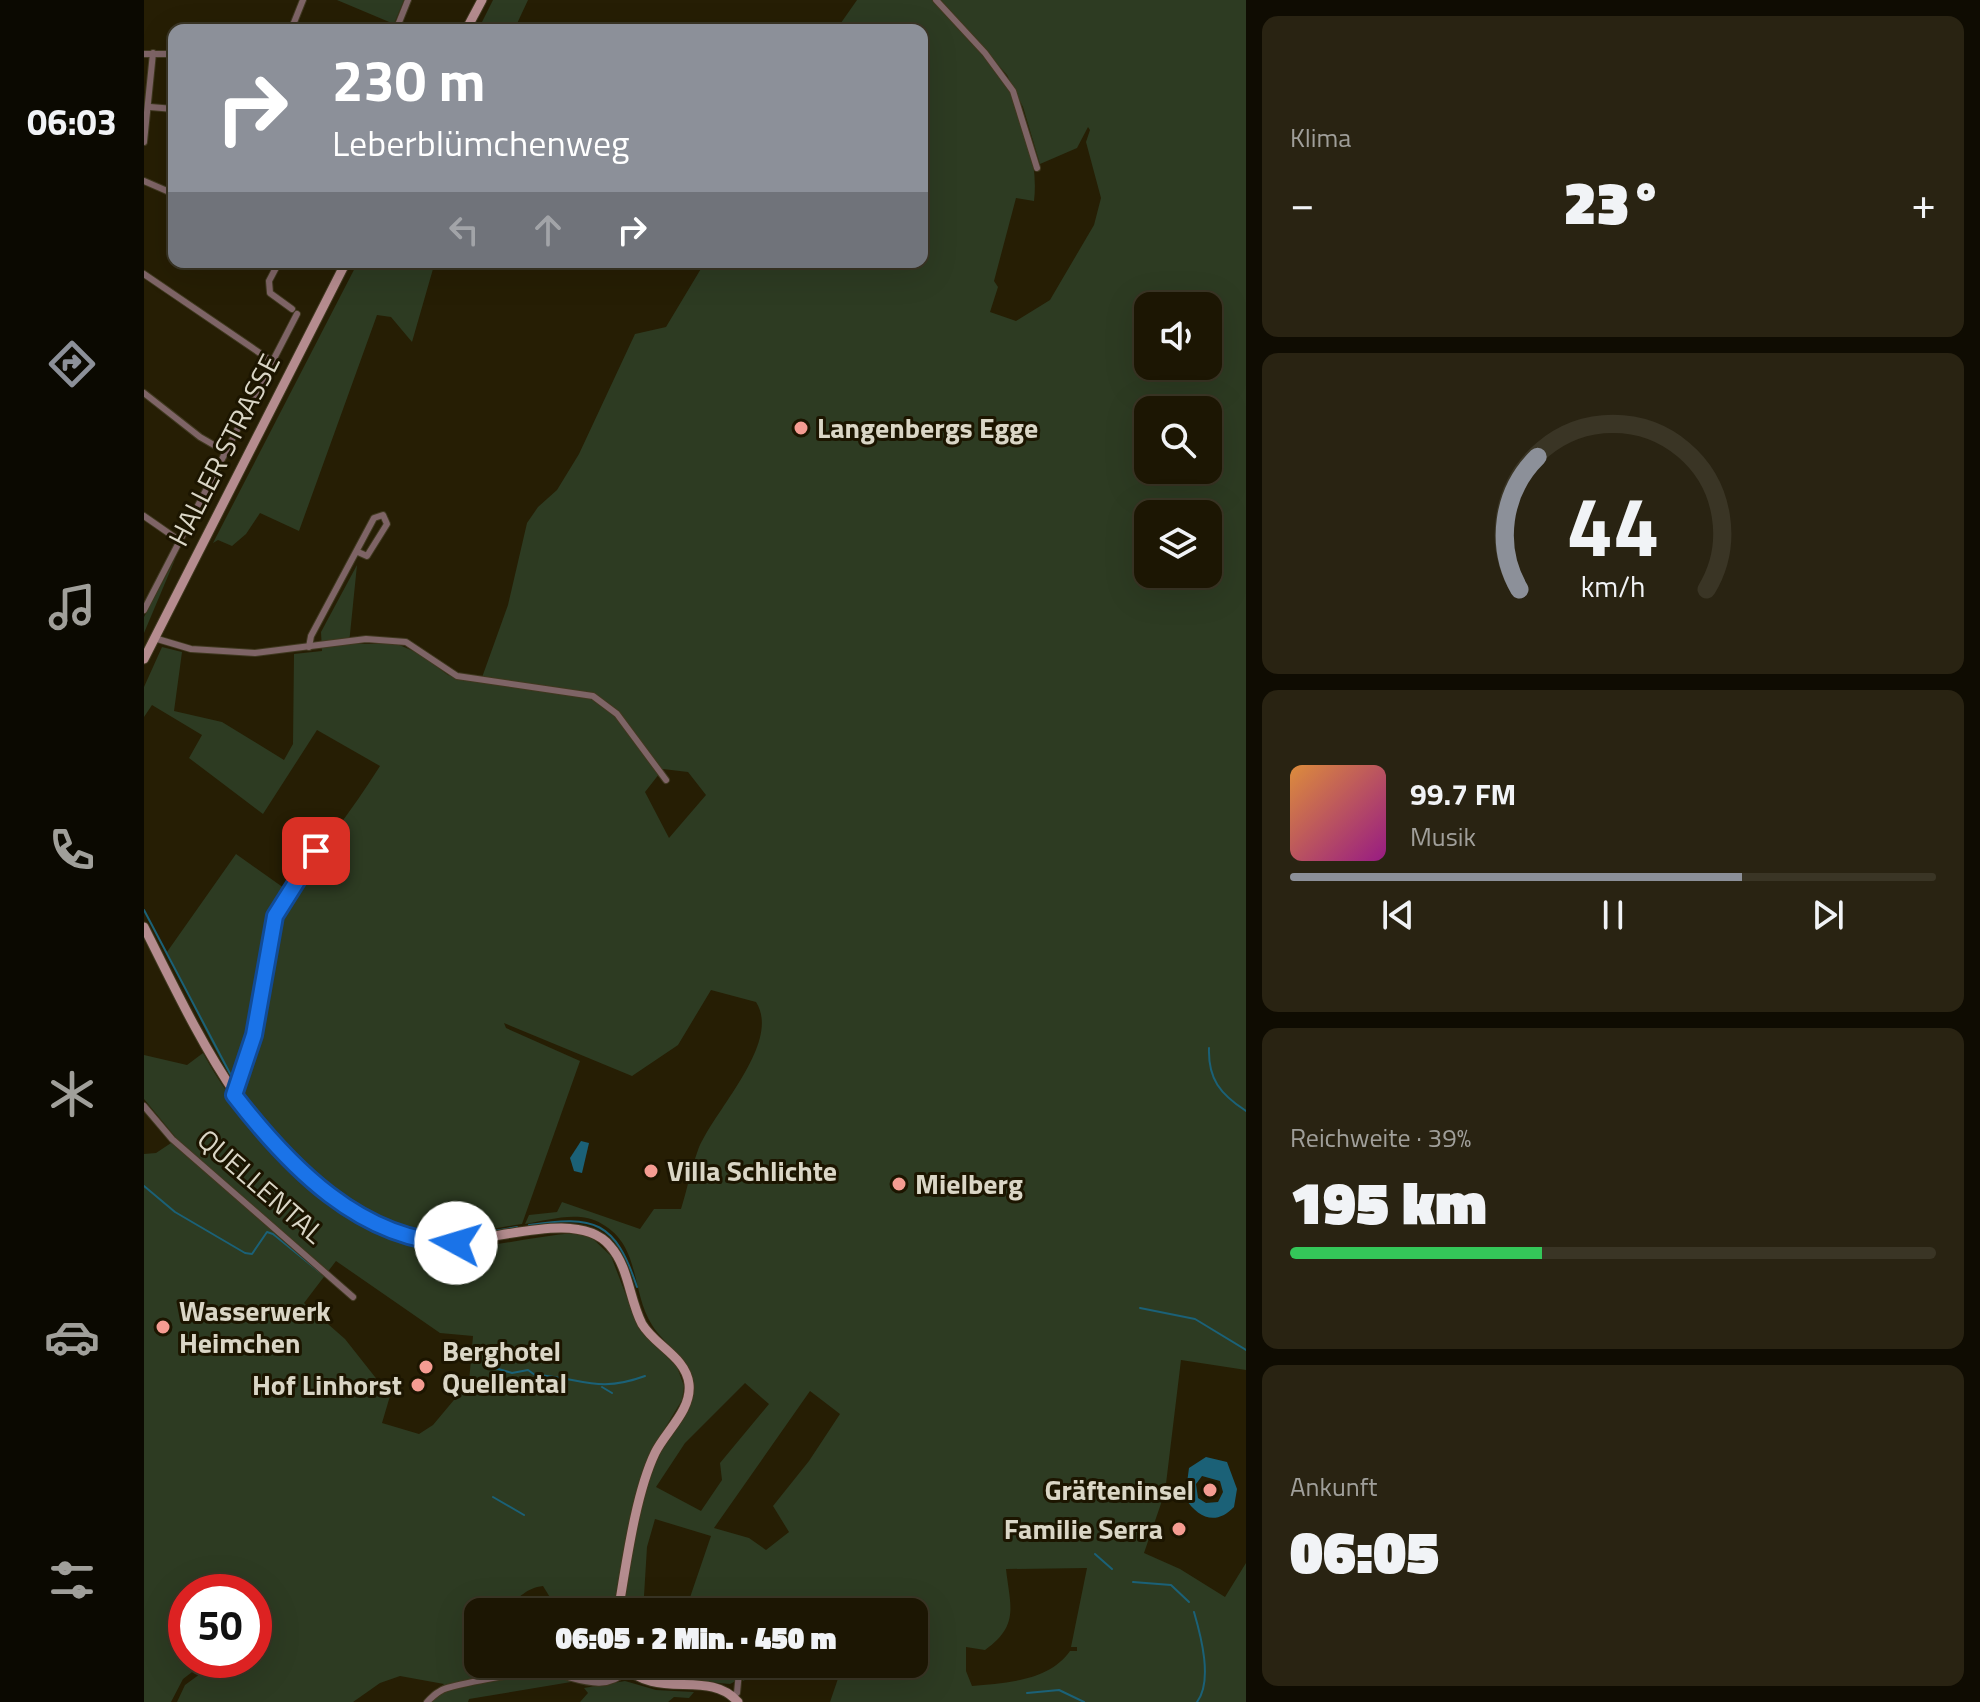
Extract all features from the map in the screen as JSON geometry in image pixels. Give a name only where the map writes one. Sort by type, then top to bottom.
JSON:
[{"type":"main road","points":[[469,24],[482,0]]},
{"type":"main road","name":"HALLER STRASSE","points":[[144,659],[343,268]]},
{"type":"main road","points":[[144,927],[234,1095],[276,1146],[312,1181],[354,1210],[393,1231],[425,1241],[456,1243],[574,1227],[599,1235],[618,1256],[643,1325],[677,1360],[689,1383],[687,1403],[654,1455],[645,1483],[621,1598]]},
{"type":"main road","points":[[638,1678],[659,1686],[704,1687],[735,1699]]},
{"type":"street","points":[[293,24],[303,0]]},
{"type":"street","points":[[398,24],[408,0]]},
{"type":"street","points":[[936,0],[1008,84],[1020,107],[1037,168]]},
{"type":"street","points":[[144,142],[150,107],[153,53]]},
{"type":"street","points":[[144,54],[168,54]]},
{"type":"street","points":[[150,107],[168,108]]},
{"type":"street","points":[[144,181],[168,191]]},
{"type":"street","points":[[144,610],[273,362],[295,312],[269,290],[277,268]]},
{"type":"street","points":[[144,274],[273,362]]},
{"type":"street","points":[[144,393],[200,437],[226,452]]},
{"type":"street","points":[[309,647],[311,636],[374,518],[383,515],[387,524],[373,552],[367,556],[358,552]]},
{"type":"street","points":[[144,516],[180,541]]},
{"type":"street","points":[[154,638],[206,651],[271,653],[366,639],[394,640],[421,650],[457,676],[593,696],[631,730],[666,780]]},
{"type":"street","points":[[234,1095],[254,1035],[275,916],[316,851]]},
{"type":"street","name":"QUELLENTAL","points":[[144,1106],[172,1139],[353,1297]]},
{"type":"street","points":[[427,1702],[449,1687],[494,1678]]},
{"type":"street","points":[[571,1678],[597,1684],[614,1678]]},
{"type":"street","points":[[735,1699],[738,1678]]},
{"type":"green space","points":[[337,0],[404,0],[394,24]]},
{"type":"green space","points":[[493,0],[528,0],[517,24],[481,24]]},
{"type":"green space","points":[[857,0],[932,0],[1003,78],[1028,138],[1035,185],[1034,201],[1016,198],[994,281],[998,287],[990,312],[1016,321],[1050,300],[1094,225],[1101,198],[1086,142],[1090,130],[1088,127],[1077,148],[1040,164],[1023,107],[1007,75],[941,0],[1246,0],[1246,1370],[1181,1360],[1165,1492],[1144,1553],[1180,1569],[1225,1597],[1246,1563],[1246,1702],[830,1702],[838,1678],[928,1678],[928,1598],[690,1598],[711,1536],[655,1519],[647,1547],[644,1598],[625,1598],[650,1476],[657,1458],[691,1404],[694,1384],[686,1365],[658,1333],[645,1312],[629,1257],[614,1233],[602,1224],[584,1218],[564,1217],[525,1224],[529,1215],[557,1212],[562,1202],[640,1229],[654,1209],[681,1209],[698,1150],[743,1076],[760,1037],[762,1018],[756,1002],[711,990],[678,1045],[632,1076],[504,1023],[506,1028],[580,1061],[522,1224],[441,1235],[403,1228],[350,1200],[278,1137],[232,1078],[167,952],[236,854],[291,893],[380,766],[317,730],[263,814],[189,758],[202,735],[152,705],[144,717],[144,687],[162,647],[182,652],[174,711],[222,722],[284,760],[293,744],[294,654],[322,651],[321,632],[357,565],[349,644],[397,644],[418,653],[448,675],[480,683],[508,605],[527,523],[538,507],[557,490],[579,454],[635,334],[666,327],[701,268],[928,268],[928,24],[840,24]],"holes":[[[663,769],[688,772],[706,795],[669,838],[645,792]],[[745,1383],[769,1404],[720,1463],[722,1480],[701,1511],[656,1487],[685,1443]],[[810,1391],[840,1414],[809,1461],[773,1506],[789,1532],[766,1550],[749,1538],[714,1528]],[[1087,1568],[1071,1647],[1077,1647],[1077,1651],[1070,1651],[1051,1669],[1026,1679],[972,1686],[966,1671],[966,1647],[985,1650],[1004,1632],[1008,1623],[1010,1604],[1006,1569]]]},
{"type":"green space","points":[[355,268],[433,268],[412,342],[391,317],[377,315],[299,531],[260,513],[246,534],[232,546],[218,540],[213,543]]},
{"type":"green space","points":[[176,557],[144,633],[144,617]]},
{"type":"green space","points":[[203,1053],[244,1115],[300,1177],[332,1204],[366,1225],[401,1241],[453,1248],[576,1233],[592,1238],[611,1256],[639,1329],[677,1367],[684,1386],[682,1400],[650,1453],[640,1483],[615,1598],[550,1598],[543,1586],[518,1598],[464,1598],[464,1678],[595,1678],[469,1699],[468,1702],[423,1702],[444,1684],[400,1676],[380,1683],[353,1702],[177,1702],[185,1685],[195,1678],[272,1678],[272,1574],[168,1574],[168,1678],[184,1678],[171,1702],[144,1702],[144,1154],[156,1153],[177,1139],[144,1099],[144,1055],[187,1065]],"holes":[[[336,1261],[440,1333],[473,1336],[469,1382],[433,1425],[419,1434],[382,1423],[390,1396],[345,1339],[304,1303]]]},
{"type":"green space","points":[[659,1678],[736,1678],[730,1684]]},
{"type":"green space","points":[[625,1681],[656,1690],[694,1692],[689,1698],[674,1697],[668,1702],[580,1702],[588,1693],[584,1688]]},
{"type":"water","points":[[581,1141],[589,1143],[582,1173],[574,1171],[570,1158]]},
{"type":"water","points":[[1206,1457],[1227,1462],[1237,1489],[1234,1507],[1214,1518],[1196,1511],[1185,1498],[1189,1468]],"holes":[[[1202,1476],[1220,1481],[1223,1492],[1218,1502],[1206,1503],[1198,1498],[1196,1484]]]},
{"type":"waterway","points":[[144,910],[235,1083]]},
{"type":"waterway","points":[[1209,1048],[1211,1069],[1217,1085],[1246,1111]]},
{"type":"waterway","points":[[244,1098],[304,1165],[328,1186],[379,1219],[407,1230],[437,1236],[517,1227]]},
{"type":"waterway","points":[[144,1186],[175,1212],[245,1253],[252,1254],[267,1232],[321,1273]]},
{"type":"waterway","points":[[529,1225],[571,1221],[600,1228],[620,1248],[637,1287]]},
{"type":"waterway","points":[[1140,1308],[1195,1319],[1246,1350]]},
{"type":"waterway","points":[[495,1368],[512,1373],[528,1370],[535,1375],[601,1384],[645,1376]]},
{"type":"waterway","points":[[602,1387],[612,1393]]},
{"type":"waterway","points":[[493,1497],[524,1515]]},
{"type":"waterway","points":[[1095,1554],[1112,1569]]},
{"type":"waterway","points":[[1133,1582],[1171,1585],[1189,1602]]},
{"type":"waterway","points":[[1194,1612],[1205,1671],[1202,1693],[1197,1702]]},
{"type":"waterway","points":[[1027,1693],[1059,1690],[1084,1702]]},
{"type":"place","name":"Langenbergs Egge","points":[[801,428]]},
{"type":"place","name":"Villa Schlichte","points":[[651,1171]]},
{"type":"place","name":"Mielberg","points":[[899,1184]]},
{"type":"place","name":"Wasserwerk Heimchen","points":[[163,1327]]},
{"type":"place","name":"Berghotel Quellental","points":[[426,1367]]},
{"type":"place","name":"Hof Linhorst","points":[[418,1385]]},
{"type":"place","name":"Gräfteninsel","points":[[1210,1490]]},
{"type":"place","name":"Familie Serra","points":[[1179,1529]]},
{"type":"route","points":[[316,851],[275,916],[254,1035],[234,1095],[276,1146],[332,1197],[393,1231],[425,1241],[456,1243]]}]
